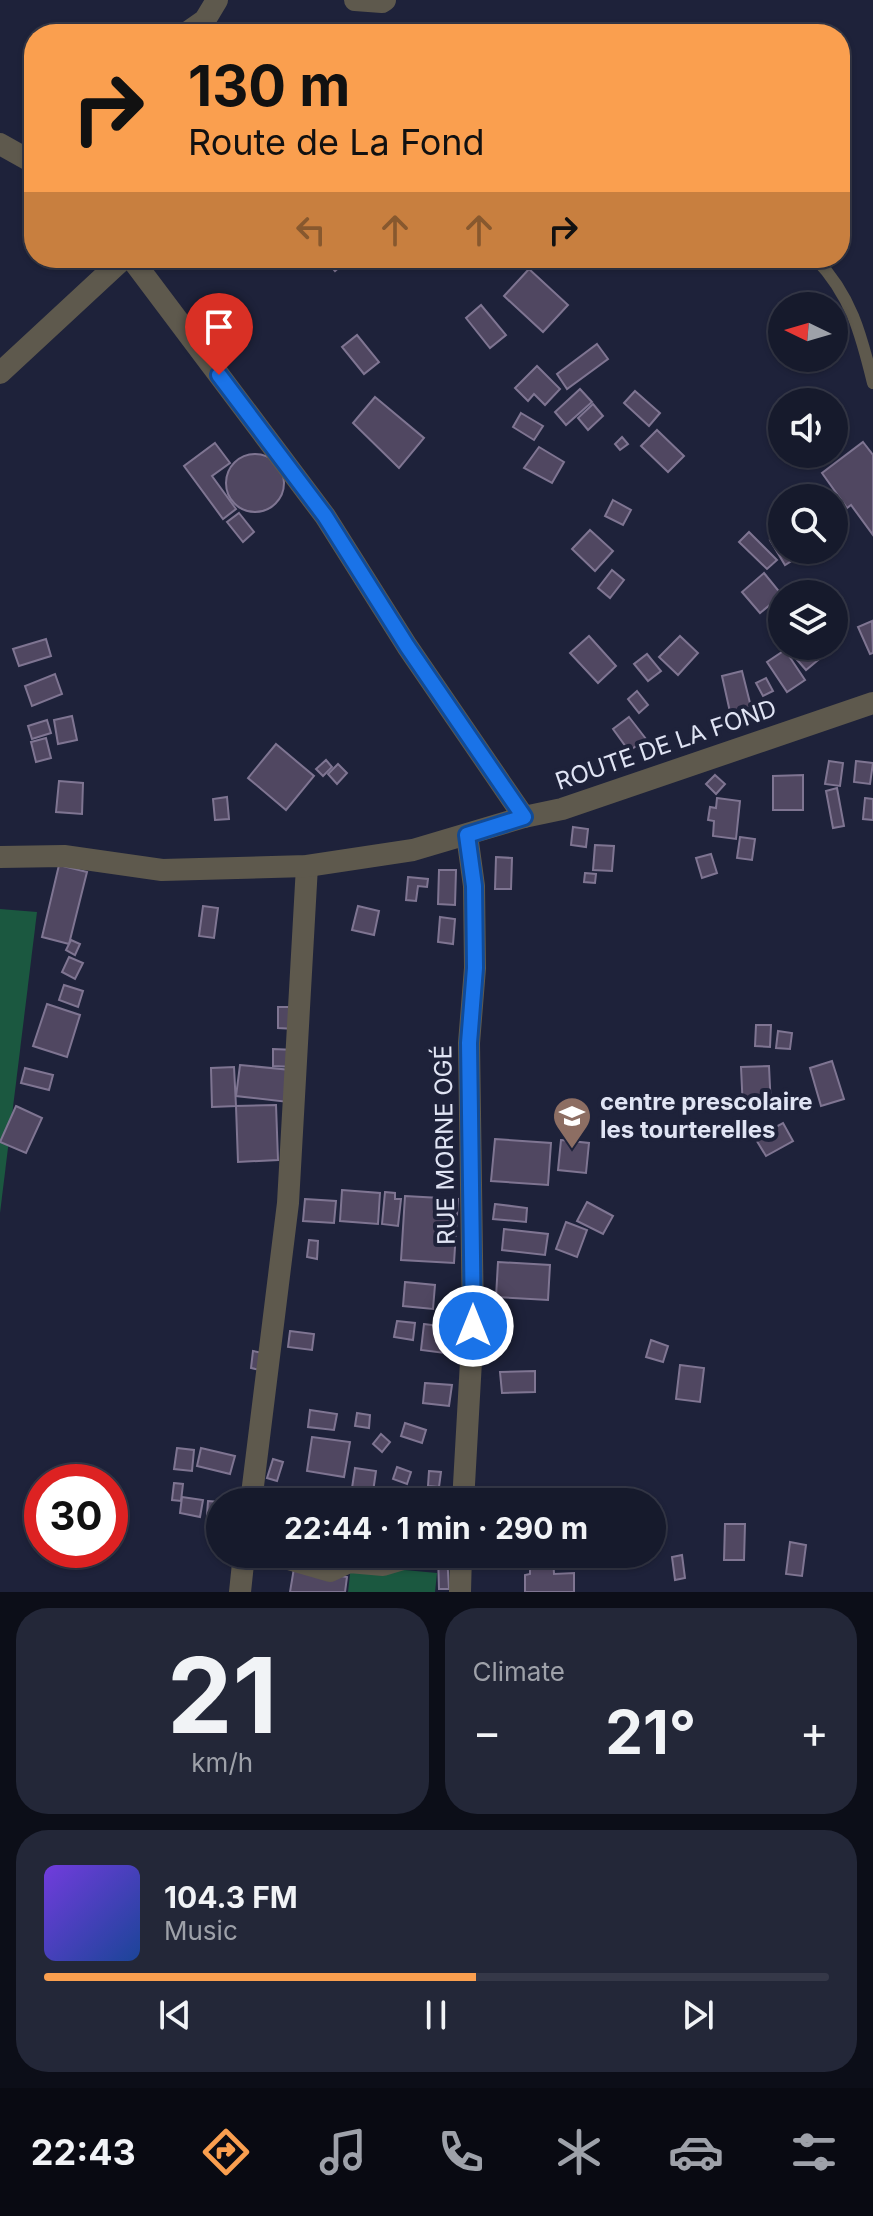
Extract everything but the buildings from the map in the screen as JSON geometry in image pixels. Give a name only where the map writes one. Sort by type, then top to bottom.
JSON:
[{"type":"street","points":[[199,24],[217,0]]},
{"type":"street","points":[[355,0],[385,0]]},
{"type":"street","points":[[0,144],[24,157]]},
{"type":"street","points":[[0,373],[113,268]]},
{"type":"street","points":[[139,268],[325,516],[407,646],[524,817]]},
{"type":"street","name":"ROUTE DE LA FOND","points":[[0,857],[64,856],[162,870],[307,866],[413,850],[562,809],[873,703]]},
{"type":"street","name":"RUE MORNE OGÉ","points":[[464,1488],[473,1326],[469,1043],[475,968],[474,900],[467,835]]},
{"type":"street","points":[[253,1488],[288,1203],[307,866]]},
{"type":"street","points":[[240,1592],[243,1568]]},
{"type":"street","points":[[460,1592],[461,1568]]},
{"type":"lane","points":[[824,268],[851,308],[864,342],[873,383]]},
{"type":"green space","points":[[0,909],[37,912],[0,1213]]},
{"type":"green space","points":[[351,1568],[437,1573],[435,1592],[348,1592]]},
{"type":"place","name":"centre prescolaire les tourterelles","points":[[572,1150]]},
{"type":"route","points":[[219,375],[325,516],[407,646],[524,817],[467,835],[474,886],[475,968],[469,1043],[473,1326]]}]
